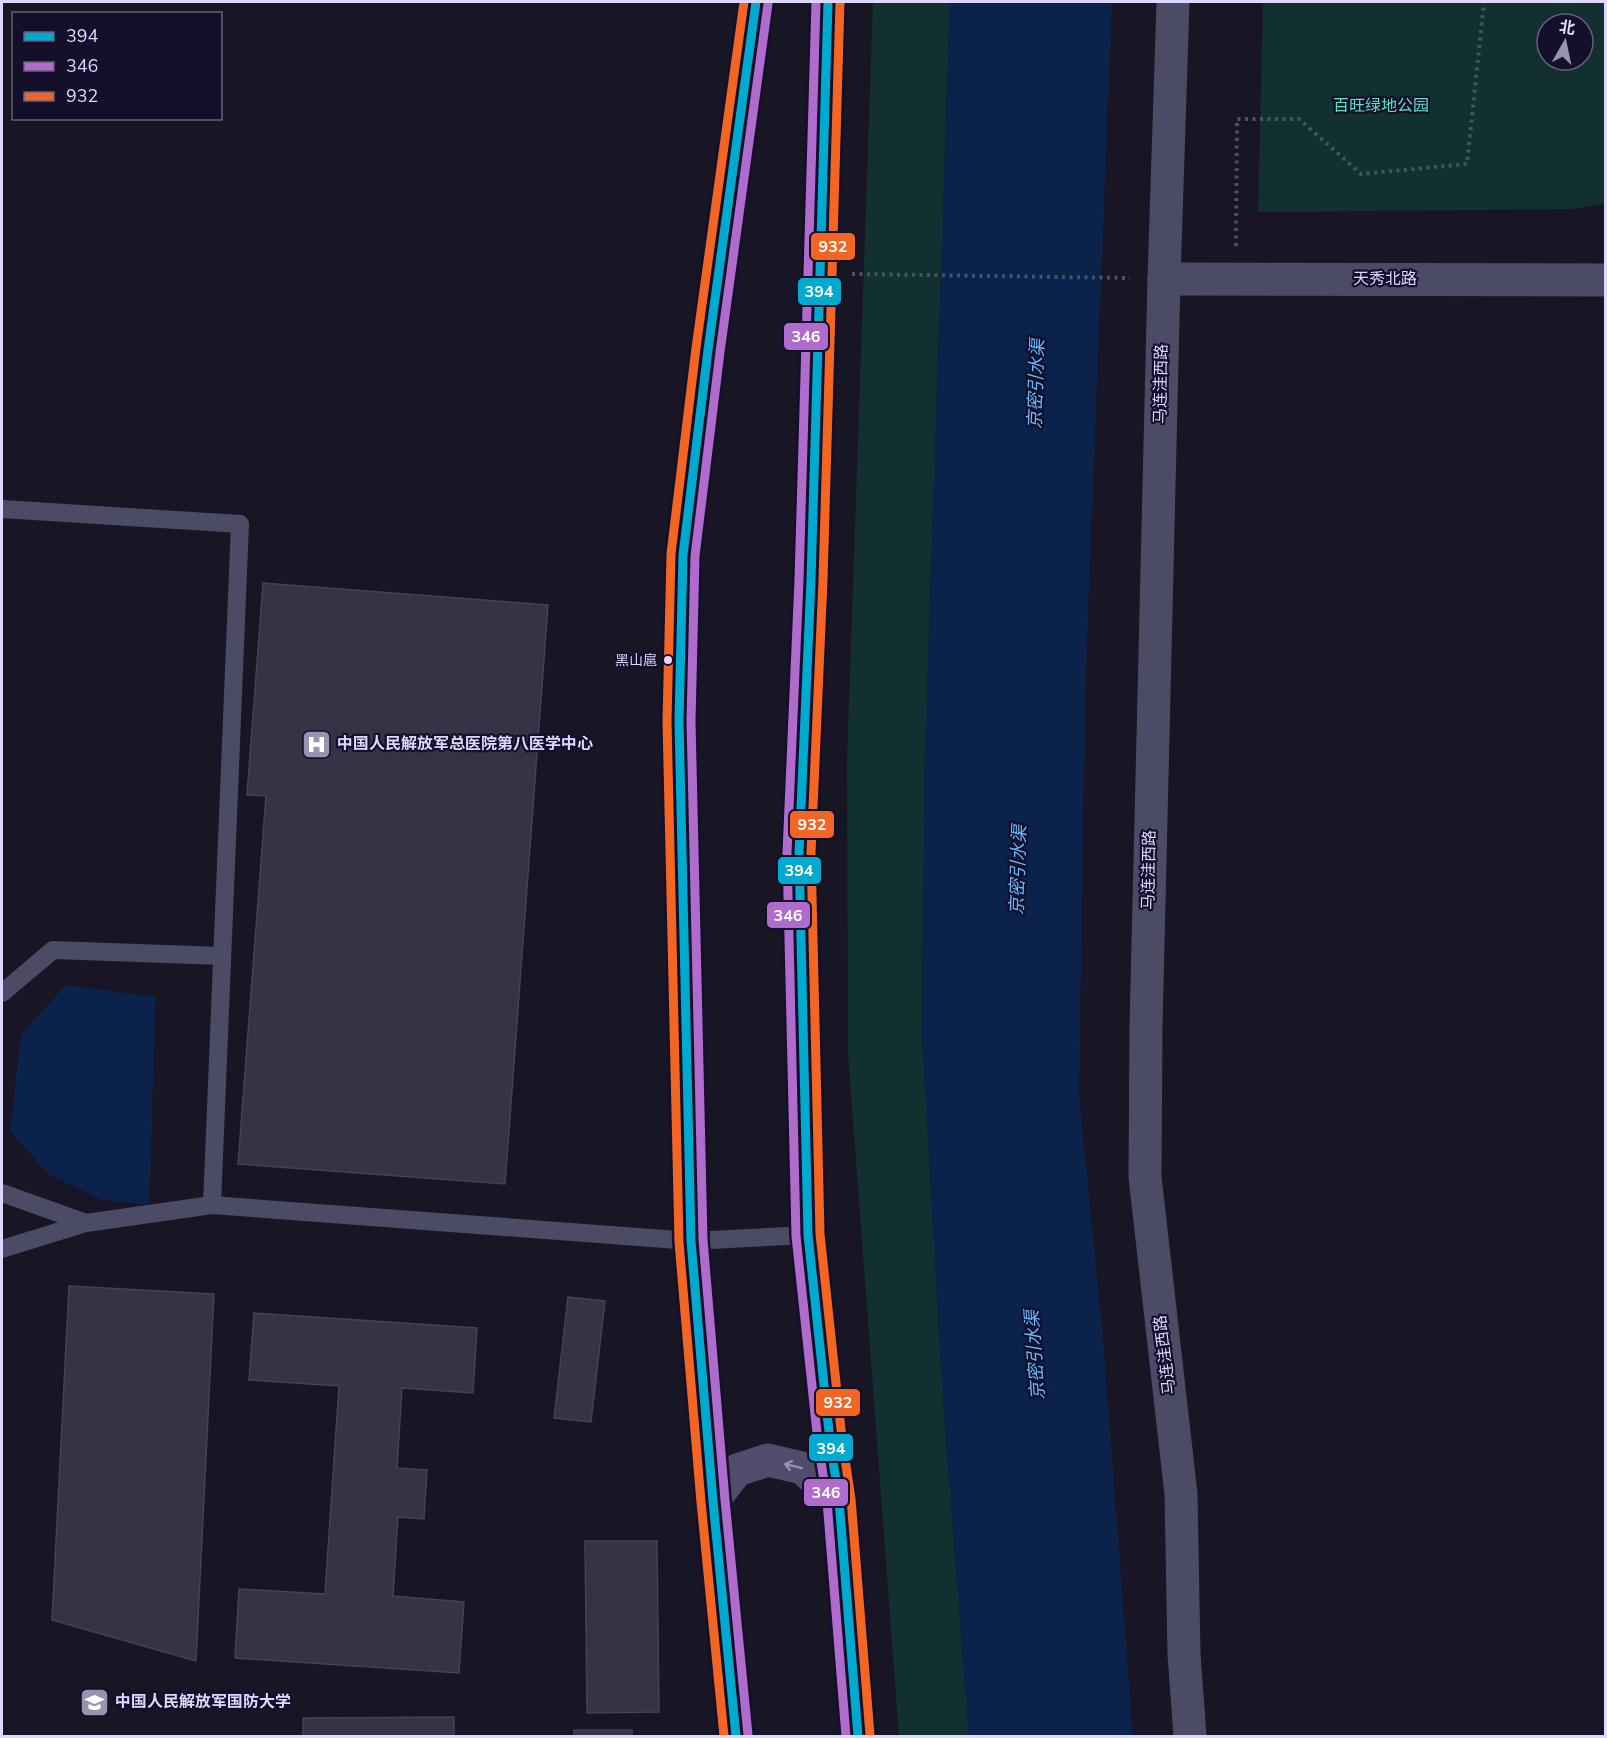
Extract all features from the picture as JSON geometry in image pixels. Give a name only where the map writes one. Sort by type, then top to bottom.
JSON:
[{"type":"main road","points":[[736,1737],[691,1241],[679,721],[683,555],[756,2]]},
{"type":"main road","points":[[828,2],[811,579],[799,853],[808,1235],[830,1442],[839,1500],[858,1737]]},
{"type":"main road","points":[[713,1501],[737,1470],[768,1460],[802,1468],[839,1500]]},
{"type":"street","name":"马连洼西路","points":[[1173,2],[1146,1027],[1145,1177],[1181,1494],[1184,1654],[1190,1737]]},
{"type":"street","name":"天秀北路","points":[[1164,279],[1605,280]]},
{"type":"lane","points":[[2,509],[240,524],[212,1205]]},
{"type":"lane","points":[[2,993],[53,950],[222,956]]},
{"type":"lane","points":[[2,1193],[86,1223]]},
{"type":"lane","points":[[2,1250],[86,1223],[212,1205],[691,1241],[808,1235]]},
{"type":"path","points":[[1235,279],[1237,119],[1299,119],[1361,174],[1467,164],[1484,2]]},
{"type":"path","points":[[821,273],[1164,279]]},
{"type":"green space","points":[[873,2],[950,2],[925,753],[922,1032],[943,1399],[969,1736],[899,1736],[848,1053],[847,761]]},
{"type":"green space","name":"百旺绿地公园","points":[[1263,2],[1605,2],[1605,204],[1573,209],[1258,212]]},
{"type":"water","name":"京密引水渠","points":[[950,2],[1112,2],[1086,665],[1079,1093],[1103,1338],[1133,1736],[969,1736],[943,1399],[922,1032],[925,753]]},
{"type":"water","points":[[66,985],[156,997],[149,1205],[103,1200],[48,1174],[10,1131],[21,1034]]},
{"type":"building","points":[[263,583],[548,605],[505,1184],[238,1164],[266,796],[247,795]]},
{"type":"building","points":[[69,1286],[214,1294],[196,1661],[52,1620]]},
{"type":"building","points":[[568,1297],[605,1301],[591,1422],[554,1418]]},
{"type":"building","points":[[254,1313],[477,1328],[473,1393],[402,1388],[397,1468],[427,1470],[424,1519],[398,1517],[393,1596],[464,1602],[459,1673],[235,1658],[239,1589],[325,1594],[339,1386],[249,1380]]},
{"type":"building","points":[[585,1541],[657,1541],[659,1712],[587,1713]]},
{"type":"building","points":[[454,1717],[454,1736],[303,1736],[303,1718]]},
{"type":"building","points":[[574,1730],[632,1730],[632,1736],[574,1736]]},
{"type":"transit line","name":"932","points":[[724,1736],[679,1242],[667,721],[671,554],[696,348],[744,2]]},
{"type":"transit line","name":"394","points":[[736,1736],[691,1241],[679,721],[683,555],[708,350],[756,2]]},
{"type":"transit line","name":"346","points":[[816,2],[799,580],[787,853],[796,1236],[818,1442],[827,1501],[846,1736]]},
{"type":"transit line","name":"394","points":[[828,2],[811,580],[799,853],[808,1235],[830,1441],[839,1500],[858,1736]]},
{"type":"transit line","name":"932","points":[[840,2],[823,580],[811,853],[820,1234],[842,1439],[851,1499],[870,1735]]},
{"type":"transit line","name":"346","points":[[748,1735],[703,1240],[691,721],[695,556],[720,352],[768,4]]},
{"type":"place","name":"黑山扈","points":[[668,660]]},
{"type":"place","name":"中国人民解放军总医院第八医学中心","points":[[316,744]]},
{"type":"place","name":"中国人民解放军国防大学","points":[[94,1702]]}]
